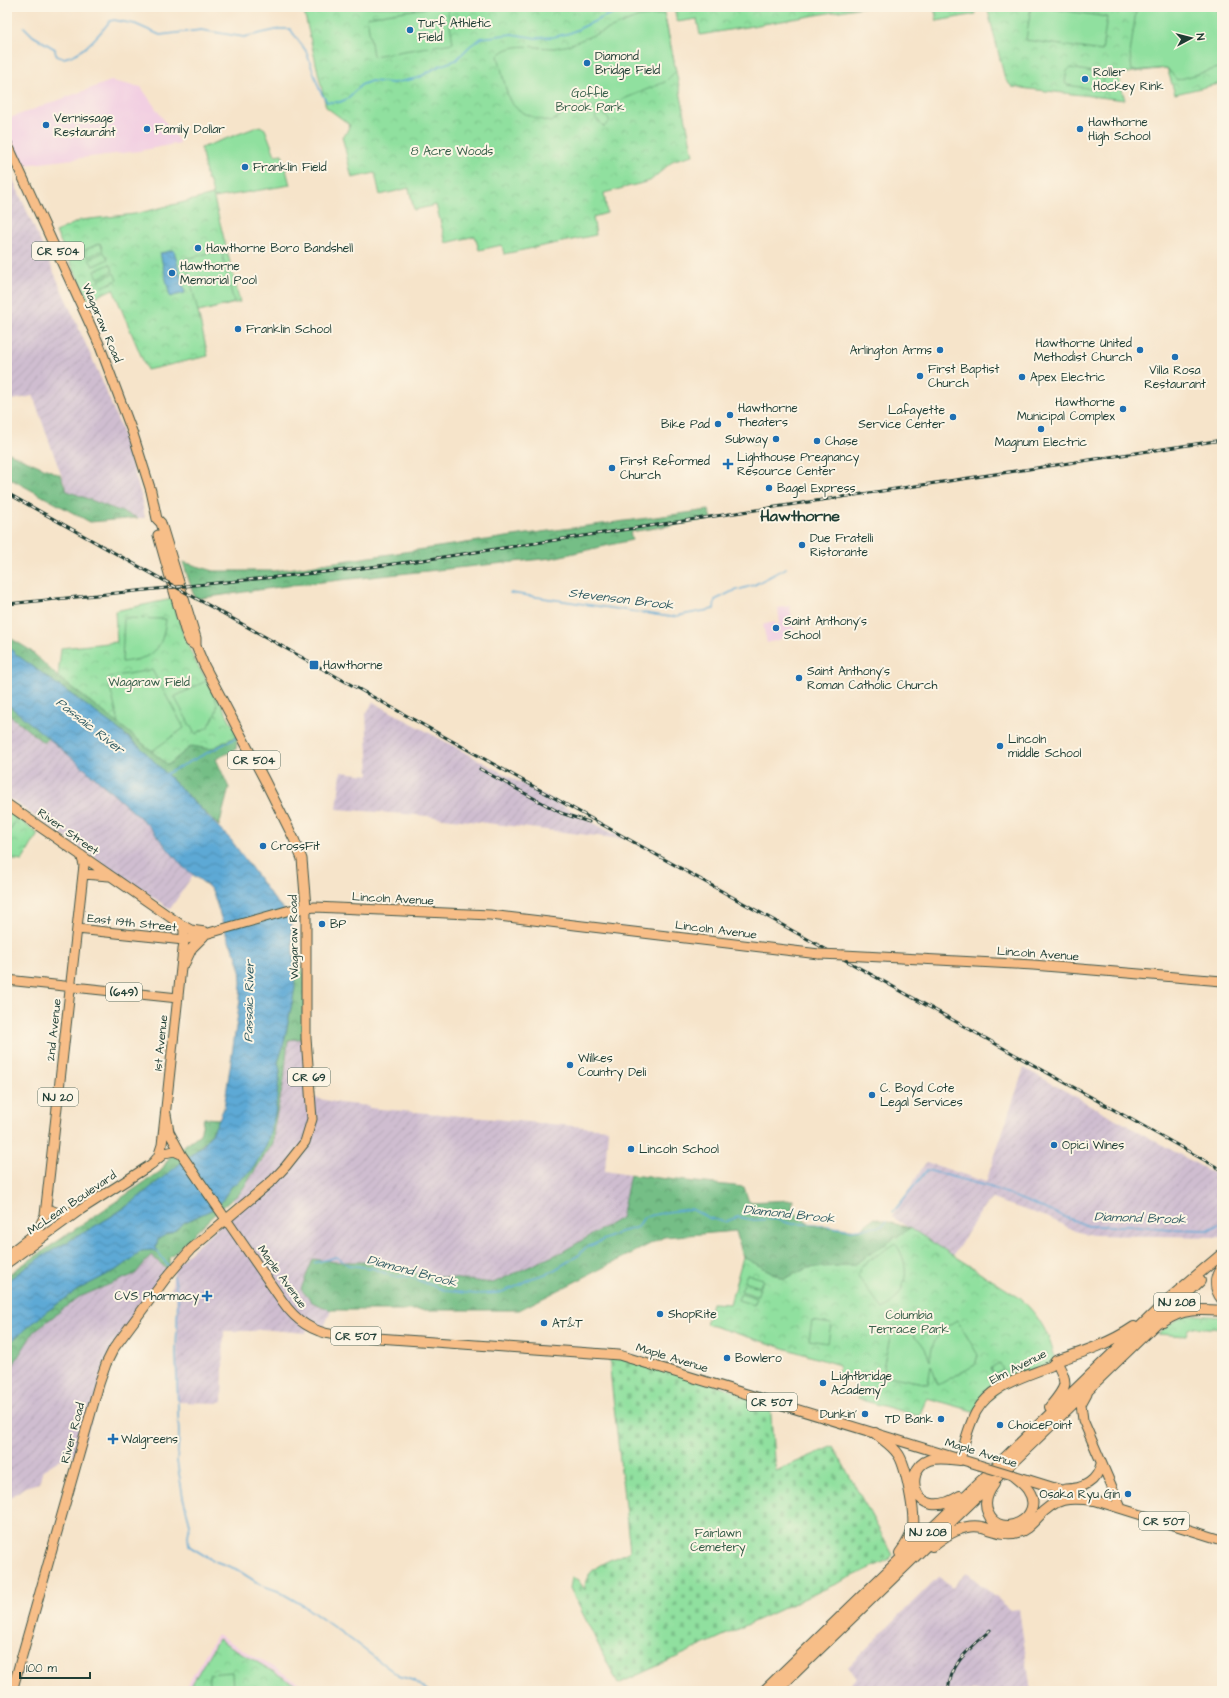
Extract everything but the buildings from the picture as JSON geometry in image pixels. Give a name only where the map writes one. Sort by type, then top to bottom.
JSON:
[{"type":"highway","name":"NJ 208","points":[[764,1691],[1170,1298],[1222,1257]]},
{"type":"highway","name":"NJ 208","points":[[776,1691],[1188,1292],[1222,1257]]},
{"type":"highway","points":[[1222,1267],[1218,1273],[1216,1289],[1222,1299]]},
{"type":"highway","points":[[1036,1427],[1065,1386],[1065,1378],[1056,1361],[1120,1336],[1134,1327],[1170,1298]]},
{"type":"highway","points":[[1134,1343],[1178,1313],[1192,1309],[1222,1311]]},
{"type":"highway","points":[[855,1603],[900,1553],[909,1540],[913,1526],[911,1505],[900,1457],[875,1433]]},
{"type":"highway","points":[[1012,1475],[1028,1490],[1032,1504],[1029,1515],[1022,1522],[1007,1526],[992,1520],[988,1515],[986,1503],[989,1492],[1017,1457]]},
{"type":"highway","points":[[960,1460],[935,1459],[925,1462],[920,1466],[915,1475],[914,1481],[919,1497],[933,1505],[949,1502],[967,1491],[1001,1461]]},
{"type":"highway","points":[[889,1581],[930,1547],[960,1530],[977,1526],[1000,1532],[1013,1533],[1026,1529],[1046,1509],[1061,1500],[1072,1498],[1095,1500]]},
{"type":"main road","name":"Wagaraw Road","points":[[7,143],[101,350],[133,434],[151,491],[157,519],[156,524],[160,545],[190,642],[196,646],[204,665],[298,846],[303,866],[306,907],[306,1043],[312,1112],[311,1127],[304,1142],[286,1166],[273,1180],[227,1219]]},
{"type":"main road","name":"River Street","points":[[7,804],[180,924],[197,931],[210,933]]},
{"type":"main road","name":"2nd Avenue","points":[[46,1208],[83,874],[83,861],[80,855]]},
{"type":"main road","name":"River Street","points":[[83,874],[100,874],[116,879]]},
{"type":"main road","name":"Lincoln Avenue","points":[[184,940],[290,910],[306,907],[490,915],[819,954],[1033,965],[1222,981]]},
{"type":"main road","name":"1st Avenue","points":[[152,1164],[158,1157],[161,1149],[166,1114],[184,940],[184,929],[180,924]]},
{"type":"main road","name":"East 19th Street","points":[[77,929],[184,940]]},
{"type":"main road","points":[[180,980],[186,959],[192,948],[199,940],[210,933]]},
{"type":"main road","name":"(649)","points":[[7,980],[178,998]]},
{"type":"main road","name":"Maple Avenue","points":[[166,1114],[169,1132],[181,1154],[227,1219],[287,1309],[304,1324],[322,1332],[342,1335],[619,1355],[1222,1540]]},
{"type":"main road","points":[[152,1164],[168,1151],[174,1151],[181,1154]]},
{"type":"main road","name":"McLean Boulevard","points":[[7,1263],[80,1210],[152,1164]]},
{"type":"main road","points":[[46,1208],[54,1212],[62,1213],[80,1210]]},
{"type":"main road","name":"McLean Boulevard","points":[[7,1255],[37,1232],[43,1221],[46,1208]]},
{"type":"main road","name":"River Road","points":[[12,1691],[102,1373],[114,1348],[175,1266],[196,1245],[227,1219]]},
{"type":"main road","name":"Elm Avenue","points":[[960,1460],[976,1412],[987,1397],[1000,1388],[1051,1366],[1056,1361]]},
{"type":"main road","points":[[1095,1382],[1082,1404],[1083,1420],[1121,1508]]},
{"type":"main road","points":[[1055,1420],[1064,1415],[1073,1413],[1083,1420]]},
{"type":"main road","points":[[948,1456],[957,1451],[965,1442],[976,1465]]},
{"type":"main road","points":[[1060,1490],[1086,1485],[1095,1478],[1101,1464]]},
{"type":"shaded area","points":[[111,81],[141,87],[180,143],[139,151],[24,165],[7,135],[7,119]]},
{"type":"shaded area","points":[[7,166],[102,381],[121,429],[141,495],[145,518],[138,518],[67,491],[33,396],[7,401]]},
{"type":"shaded area","points":[[790,606],[795,635],[767,643],[763,625],[774,621],[775,624],[780,624],[778,608]]},
{"type":"shaded area","points":[[373,702],[623,839],[418,815],[337,809],[341,772],[369,775],[366,714]]},
{"type":"shaded area","points":[[7,713],[44,743],[49,738],[77,762],[147,824],[183,867],[193,875],[170,909],[7,797]]},
{"type":"shaded area","points":[[306,1038],[311,1097],[339,1103],[369,1106],[369,1108],[608,1129],[605,1171],[630,1175],[621,1218],[562,1252],[493,1283],[424,1275],[366,1262],[335,1262],[314,1259],[312,1302],[331,1310],[322,1332],[307,1329],[306,1333],[260,1329],[254,1331],[224,1331],[222,1403],[177,1402],[178,1322],[176,1296],[171,1290],[175,1266],[239,1208],[233,1199],[240,1193],[273,1143],[274,1127],[284,1079],[288,1039]]},
{"type":"shaded area","points":[[1024,1068],[1222,1178],[1222,1237],[1092,1235],[1075,1231],[1049,1218],[992,1199],[985,1205],[953,1256],[892,1217],[926,1162],[986,1182]]},
{"type":"shaded area","points":[[151,1255],[170,1272],[114,1348],[79,1458],[69,1454],[43,1470],[39,1483],[25,1487],[7,1500],[7,1369],[13,1365],[34,1331],[79,1297],[135,1274]]},
{"type":"shaded area","points":[[967,1573],[1011,1610],[1019,1609],[1031,1691],[843,1691],[857,1677],[848,1667],[939,1576],[952,1587]]},
{"type":"shaded area","points":[[217,1634],[313,1691],[184,1691]]},
{"type":"green space","name":"Goffle Brook Park","points":[[303,7],[663,7],[693,155],[674,160],[650,181],[604,193],[607,213],[593,217],[596,235],[504,254],[502,245],[479,250],[475,236],[446,243],[436,205],[414,210],[409,188],[380,195],[375,173],[352,178],[342,136],[345,135],[350,125],[326,107]]},
{"type":"green space","name":"Turf Athletic Field","points":[[432,7],[447,7],[453,43],[373,56],[367,17]]},
{"type":"green space","points":[[674,7],[863,7],[700,35],[697,19],[677,22]]},
{"type":"green space","points":[[934,7],[974,7],[976,14],[937,21]]},
{"type":"green space","points":[[987,7],[1222,7],[1222,83],[1175,94],[1167,68],[1118,74],[1125,100],[1012,87],[1005,79]]},
{"type":"green space","points":[[1031,7],[1107,17],[1102,51],[1026,40]]},
{"type":"green space","points":[[1139,7],[1216,7],[1222,27],[1222,67],[1177,80],[1167,68],[1132,71],[1130,54],[1136,11]]},
{"type":"green space","name":"Diamond Bridge Field","points":[[664,14],[676,71],[665,82],[604,107],[573,107],[551,122],[535,118],[523,112],[510,101],[498,56],[503,51],[510,48],[524,46],[553,48],[566,46],[639,17]]},
{"type":"green space","name":"Roller Hockey Rink","points":[[1070,68],[1104,74],[1103,87],[1100,90],[1067,85],[1065,82],[1067,71]]},
{"type":"green space","points":[[601,111],[610,121],[604,127],[595,117]]},
{"type":"green space","name":"Franklin Field","points":[[260,126],[265,129],[275,155],[282,154],[290,185],[214,198],[209,179],[207,179],[201,148]]},
{"type":"green space","points":[[213,195],[240,302],[198,312],[208,356],[147,370],[113,289],[88,300],[56,232],[81,220],[135,214]]},
{"type":"green space","points":[[100,243],[103,250],[88,257],[85,250]]},
{"type":"green space","points":[[221,250],[234,303],[198,312],[185,259]]},
{"type":"green space","points":[[104,252],[108,259],[93,266],[89,259]]},
{"type":"green space","points":[[110,264],[113,271],[98,278],[95,271]]},
{"type":"green space","points":[[114,273],[117,280],[102,287],[99,280]]},
{"type":"green space","points":[[759,435],[761,442],[753,444],[752,436]]},
{"type":"green space","points":[[7,452],[60,475],[67,491],[138,518],[90,522],[7,477]]},
{"type":"green space","points":[[709,510],[711,519],[630,532],[632,540],[552,558],[293,585],[195,599],[183,562],[214,571],[274,571],[541,532]]},
{"type":"green space","name":"Wagaraw Field","points":[[172,599],[183,633],[195,661],[216,694],[238,735],[211,749],[191,746],[168,765],[128,731],[58,677],[61,648],[117,642],[115,611]]},
{"type":"green space","points":[[124,618],[166,619],[159,646],[149,655],[122,662]]},
{"type":"green space","points":[[7,636],[30,650],[58,677],[128,731],[168,765],[191,746],[211,749],[238,735],[236,749],[216,759],[229,788],[219,826],[129,737],[20,658],[7,645]]},
{"type":"green space","points":[[152,670],[184,728],[152,751],[119,724],[108,679],[109,677]]},
{"type":"green space","points":[[206,681],[216,699],[217,708],[208,727],[195,734],[175,698],[176,696]]},
{"type":"green space","points":[[7,704],[49,738],[44,743],[7,713]]},
{"type":"green space","points":[[7,811],[17,817],[7,837]]},
{"type":"green space","points":[[17,817],[38,834],[22,861],[7,859],[7,837]]},
{"type":"green space","points":[[292,957],[296,957],[306,976],[306,1038],[288,1040],[284,1079],[274,1127],[273,1143],[240,1193],[219,1210],[169,1258],[170,1272],[151,1255],[135,1274],[79,1297],[34,1331],[13,1365],[7,1369],[7,1345],[46,1312],[79,1289],[104,1276],[136,1256],[141,1251],[158,1251],[156,1248],[158,1239],[175,1230],[183,1223],[211,1210],[219,1204],[231,1187],[252,1170],[266,1146],[275,1114],[280,1071],[278,1062],[283,1047],[293,998],[294,978]]},
{"type":"green space","points":[[204,1118],[220,1119],[204,1142],[169,1174],[118,1212],[32,1264],[7,1281],[7,1276],[12,1272],[161,1171],[170,1156],[200,1134]]},
{"type":"green space","points":[[630,1175],[744,1187],[749,1202],[793,1200],[792,1211],[812,1225],[859,1230],[874,1218],[910,1228],[853,1265],[808,1268],[784,1279],[743,1257],[736,1231],[664,1237],[519,1310],[331,1310],[312,1302],[301,1289],[313,1259],[335,1262],[366,1262],[424,1275],[493,1283],[562,1252],[621,1218]]},
{"type":"green space","name":"Columbia Terrace Park","points":[[910,1228],[1020,1298],[1034,1313],[1047,1334],[1056,1361],[1009,1383],[976,1412],[927,1398],[919,1416],[858,1399],[860,1391],[852,1381],[837,1377],[839,1365],[706,1324],[712,1303],[730,1304],[743,1257],[784,1279],[808,1268],[853,1265]]},
{"type":"green space","points":[[895,1243],[904,1261],[905,1279],[898,1296],[883,1309],[858,1277],[860,1267]]},
{"type":"green space","points":[[747,1274],[763,1279],[760,1286],[744,1281]]},
{"type":"green space","points":[[744,1284],[760,1288],[757,1296],[741,1291]]},
{"type":"green space","points":[[741,1293],[757,1298],[754,1305],[738,1300]]},
{"type":"green space","points":[[1185,1314],[1222,1317],[1222,1329],[1193,1327],[1188,1329],[1186,1336],[1157,1334]]},
{"type":"green space","points":[[957,1320],[978,1355],[975,1365],[938,1385],[931,1365],[928,1384],[888,1376],[883,1367],[893,1326],[906,1330],[917,1338],[925,1348],[930,1361],[934,1342],[941,1332]]},
{"type":"green space","points":[[812,1321],[831,1324],[828,1343],[809,1340]]},
{"type":"green space","name":"Fairlawn Cemetery","points":[[610,1353],[770,1401],[776,1471],[833,1446],[893,1555],[888,1560],[618,1684],[570,1588],[572,1577],[578,1580],[585,1590],[589,1575],[594,1569],[630,1551],[610,1370]]},
{"type":"green space","points":[[1000,1364],[1003,1370],[994,1375],[991,1368]]},
{"type":"green space","points":[[218,1639],[306,1691],[188,1691]]},
{"type":"green space","points":[[232,1672],[233,1691],[211,1691],[209,1674]]},
{"type":"water","name":"Hawthorne Memorial Pool","points":[[174,250],[185,293],[170,297],[160,253]]},
{"type":"water","name":"Passaic River","points":[[7,645],[17,655],[113,725],[142,749],[231,840],[274,899],[287,913],[291,921],[295,988],[283,1047],[278,1062],[280,1071],[275,1114],[266,1146],[252,1170],[231,1187],[219,1205],[183,1223],[175,1230],[158,1239],[156,1248],[158,1252],[152,1250],[141,1251],[120,1268],[79,1289],[46,1312],[7,1345],[7,1281],[41,1257],[129,1205],[203,1145],[213,1132],[224,1108],[240,1000],[241,983],[240,967],[237,957],[227,937],[213,892],[208,886],[183,867],[147,824],[77,762],[7,704]]},
{"type":"waterway","points":[[24,27],[33,36],[55,49],[56,54],[63,58],[73,55],[86,47],[110,21],[114,20],[135,24],[160,35],[201,30],[244,37],[280,29],[290,29],[306,51],[320,91],[327,102],[340,102],[347,99],[361,85],[371,81],[393,83],[418,78],[439,66],[456,60],[470,46],[481,38],[512,34],[536,38],[553,37],[570,33],[608,15],[655,7]]},
{"type":"waterway","name":"Stevenson Brook","points":[[510,593],[671,617],[714,609],[715,600],[731,592],[754,585],[786,568]]},
{"type":"waterway","name":"Stevenson Brook","points":[[166,774],[238,737]]},
{"type":"waterway","name":"Diamond Brook","points":[[893,1212],[927,1170],[990,1187],[1088,1226],[1138,1226],[1208,1230],[1222,1223]]},
{"type":"waterway","name":"Diamond Brook","points":[[314,1263],[336,1257],[348,1265],[372,1268],[395,1277],[407,1276],[447,1291],[476,1294],[499,1293],[532,1278],[549,1273],[579,1255],[585,1248],[620,1232],[638,1227],[644,1217],[667,1212],[691,1209],[709,1218],[724,1222],[738,1217],[754,1220],[775,1219],[792,1224],[814,1224],[851,1230],[882,1226],[886,1221]]},
{"type":"waterway","points":[[158,1252],[170,1269]]},
{"type":"waterway","points":[[174,1276],[178,1296],[176,1353],[179,1437],[177,1461],[183,1497],[190,1524],[188,1536],[189,1546],[212,1560],[236,1569],[261,1585],[278,1591],[304,1606],[399,1676],[415,1681],[428,1691]]},
{"type":"railway","points":[[7,604],[355,569],[416,561],[1222,440]]},
{"type":"railway","points":[[7,493],[1222,1170]]},
{"type":"railway","points":[[480,769],[561,813],[589,822]]},
{"type":"railway","points":[[948,1691],[953,1671],[957,1664],[963,1656],[990,1630]]},
{"type":"place","name":"Turf Athletic Field","points":[[410,30]]},
{"type":"place","name":"Diamond Bridge Field","points":[[587,63]]},
{"type":"place","name":"Roller Hockey Rink","points":[[1085,79]]},
{"type":"place","name":"Vernissage Restaurant","points":[[46,125]]},
{"type":"place","name":"Family Dollar","points":[[147,129]]},
{"type":"place","name":"Hawthorne High School","points":[[1080,129]]},
{"type":"place","name":"Franklin Field","points":[[245,167]]},
{"type":"place","name":"Hawthorne Boro Bandshell","points":[[198,248]]},
{"type":"place","name":"Hawthorne Memorial Pool","points":[[172,273]]},
{"type":"place","name":"Franklin School","points":[[238,329]]},
{"type":"place","name":"Arlington Arms","points":[[940,350]]},
{"type":"place","name":"Hawthorne United Methodist Church","points":[[1140,350]]},
{"type":"place","name":"Villa Rosa Restaurant","points":[[1175,357]]},
{"type":"place","name":"First Baptist Church","points":[[920,376]]},
{"type":"place","name":"Apex Electric","points":[[1022,377]]},
{"type":"place","name":"Hawthorne Municipal Complex","points":[[1123,409]]},
{"type":"place","name":"Hawthorne Theaters","points":[[730,415]]},
{"type":"place","name":"Lafayette Service Center","points":[[953,417]]},
{"type":"place","name":"Bike Pad","points":[[718,424]]},
{"type":"place","name":"Magnum Electric","points":[[1041,429]]},
{"type":"place","name":"Subway","points":[[776,439]]},
{"type":"place","name":"Chase","points":[[817,441]]},
{"type":"place","name":"Lighthouse Pregnancy Resource Center","points":[[728,464]]},
{"type":"place","name":"First Reformed Church","points":[[612,468]]},
{"type":"place","name":"Bagel Express","points":[[769,488]]},
{"type":"place","name":"Due Fratelli Ristorante","points":[[802,545]]},
{"type":"place","name":"Saint Anthony's School","points":[[776,628]]},
{"type":"place","name":"Hawthorne","points":[[314,665]]},
{"type":"place","name":"Saint Anthony's Roman Catholic Church","points":[[799,678]]},
{"type":"place","name":"Lincoln middle School","points":[[1000,746]]},
{"type":"place","name":"CrossFit","points":[[263,846]]},
{"type":"place","name":"BP","points":[[322,924]]},
{"type":"place","name":"Wilkes Country Deli","points":[[570,1065]]},
{"type":"place","name":"C. Boyd Cote Legal Services","points":[[872,1095]]},
{"type":"place","name":"Opici Wines","points":[[1054,1145]]},
{"type":"place","name":"Lincoln School","points":[[631,1149]]},
{"type":"place","name":"CVS Pharmacy","points":[[207,1296]]},
{"type":"place","name":"ShopRite","points":[[660,1314]]},
{"type":"place","name":"AT&T","points":[[544,1323]]},
{"type":"place","name":"Bowlero","points":[[727,1358]]},
{"type":"place","name":"Lightbridge Academy","points":[[823,1383]]},
{"type":"place","name":"Dunkin'","points":[[865,1414]]},
{"type":"place","name":"TD Bank","points":[[941,1419]]},
{"type":"place","name":"ChoicePoint","points":[[1000,1425]]},
{"type":"place","name":"Walgreens","points":[[113,1439]]},
{"type":"place","name":"Osaka Ryu Gin","points":[[1128,1494]]},
{"type":"district","name":"Hawthorne","points":[[800,516]]},
{"type":"park label","name":"8 Acre Woods","points":[[452,151]]}]
